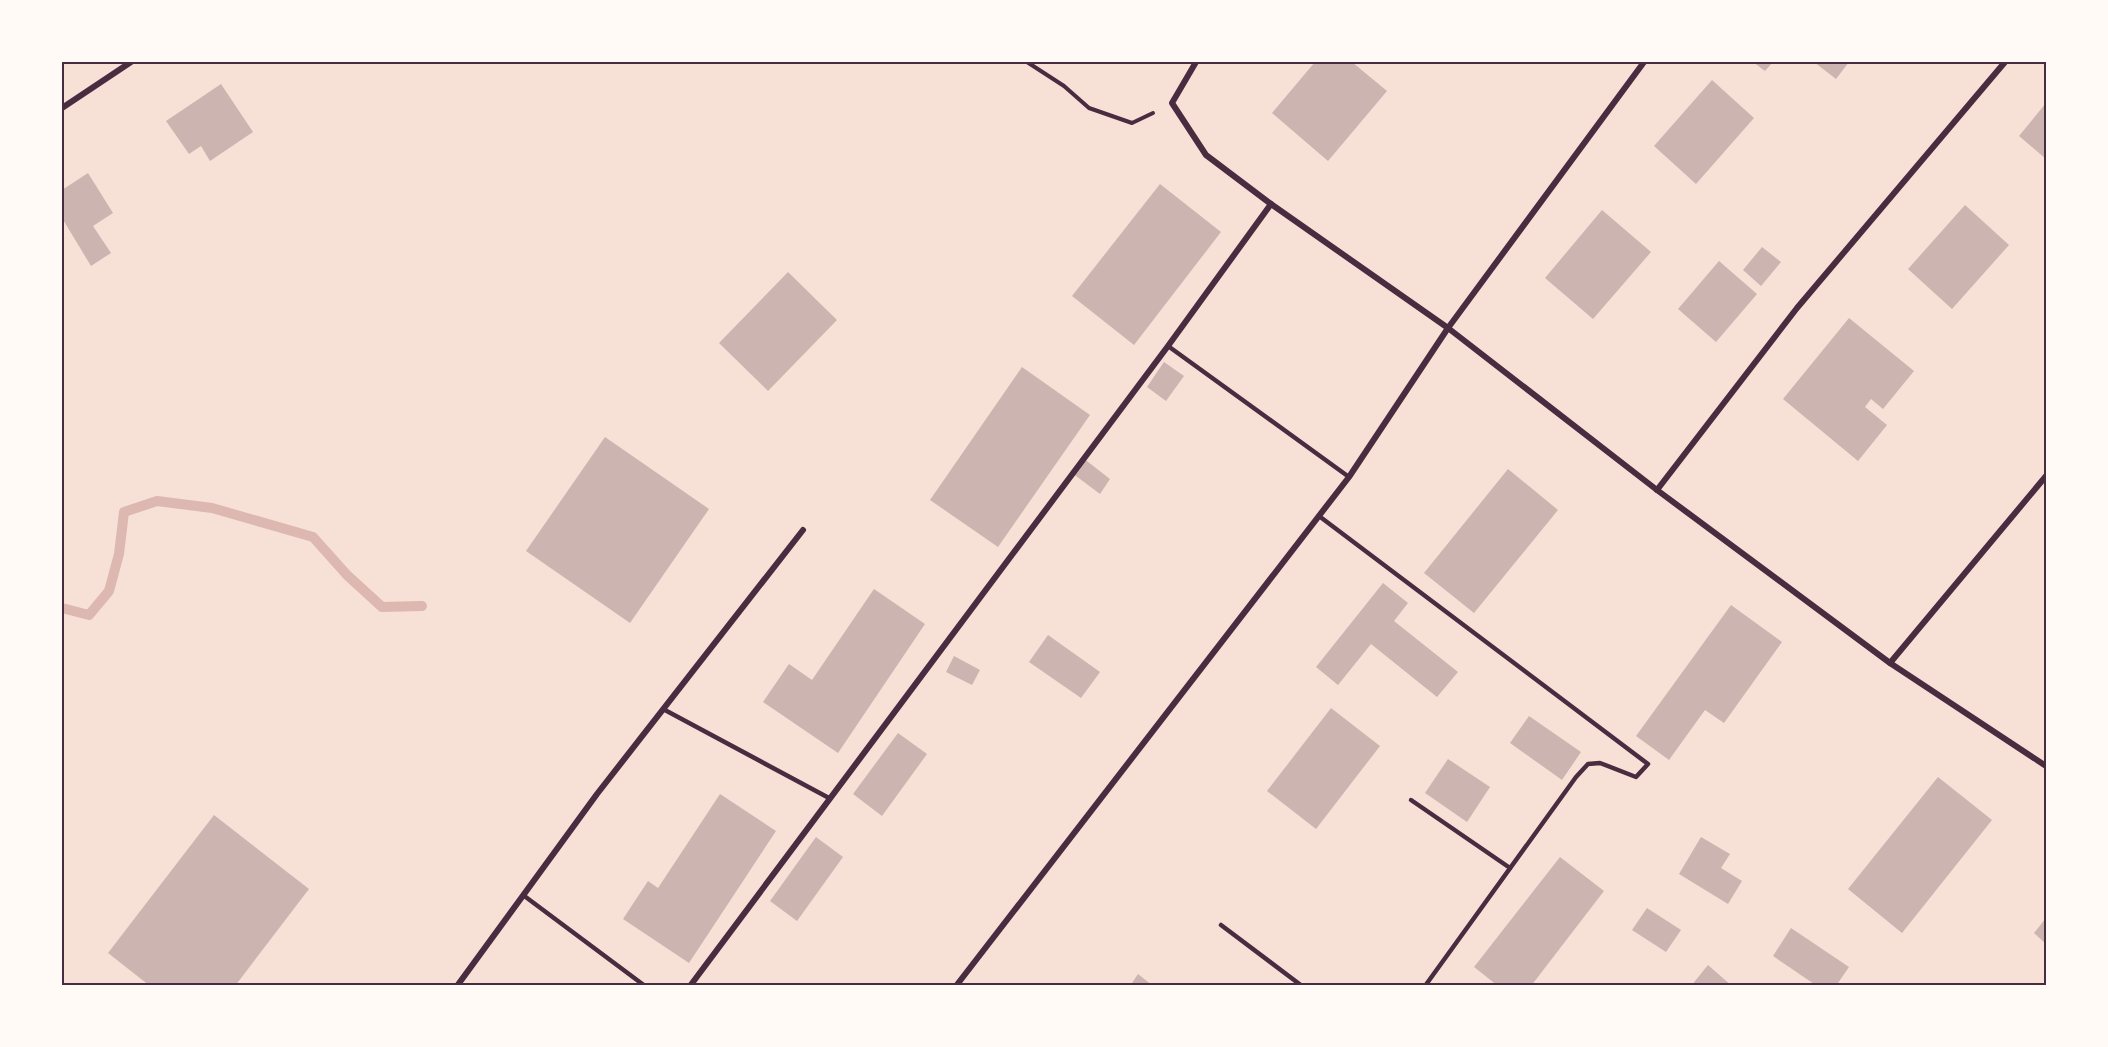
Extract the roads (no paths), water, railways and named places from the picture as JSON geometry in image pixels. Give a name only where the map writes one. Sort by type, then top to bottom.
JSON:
[{"type":"street","points":[[62,108],[131,62]]},
{"type":"street","points":[[1196,62],[1173,103],[1206,155],[1271,204],[1448,328],[1657,490],[1890,663],[2046,766]]},
{"type":"street","points":[[956,986],[1349,477],[1448,328],[1644,62]]},
{"type":"street","points":[[1657,490],[1797,308],[2005,62]]},
{"type":"street","points":[[690,986],[1168,346],[1271,204]]},
{"type":"street","points":[[1890,663],[2046,476]]},
{"type":"street","points":[[457,986],[597,794],[803,530]]},
{"type":"lane","points":[[1168,346],[1349,477]]},
{"type":"lane","points":[[1319,516],[1648,764],[1636,777],[1600,763],[1588,764],[1575,777],[1425,986]]},
{"type":"lane","points":[[663,709],[829,798]]},
{"type":"lane","points":[[1411,800],[1510,868]]},
{"type":"lane","points":[[523,895],[645,986]]},
{"type":"lane","points":[[1221,926],[1302,986]]},
{"type":"waterway","points":[[62,608],[89,615],[109,591],[119,554],[124,512],[157,501],[212,508],[313,537],[347,575],[382,607],[422,606]]}]
